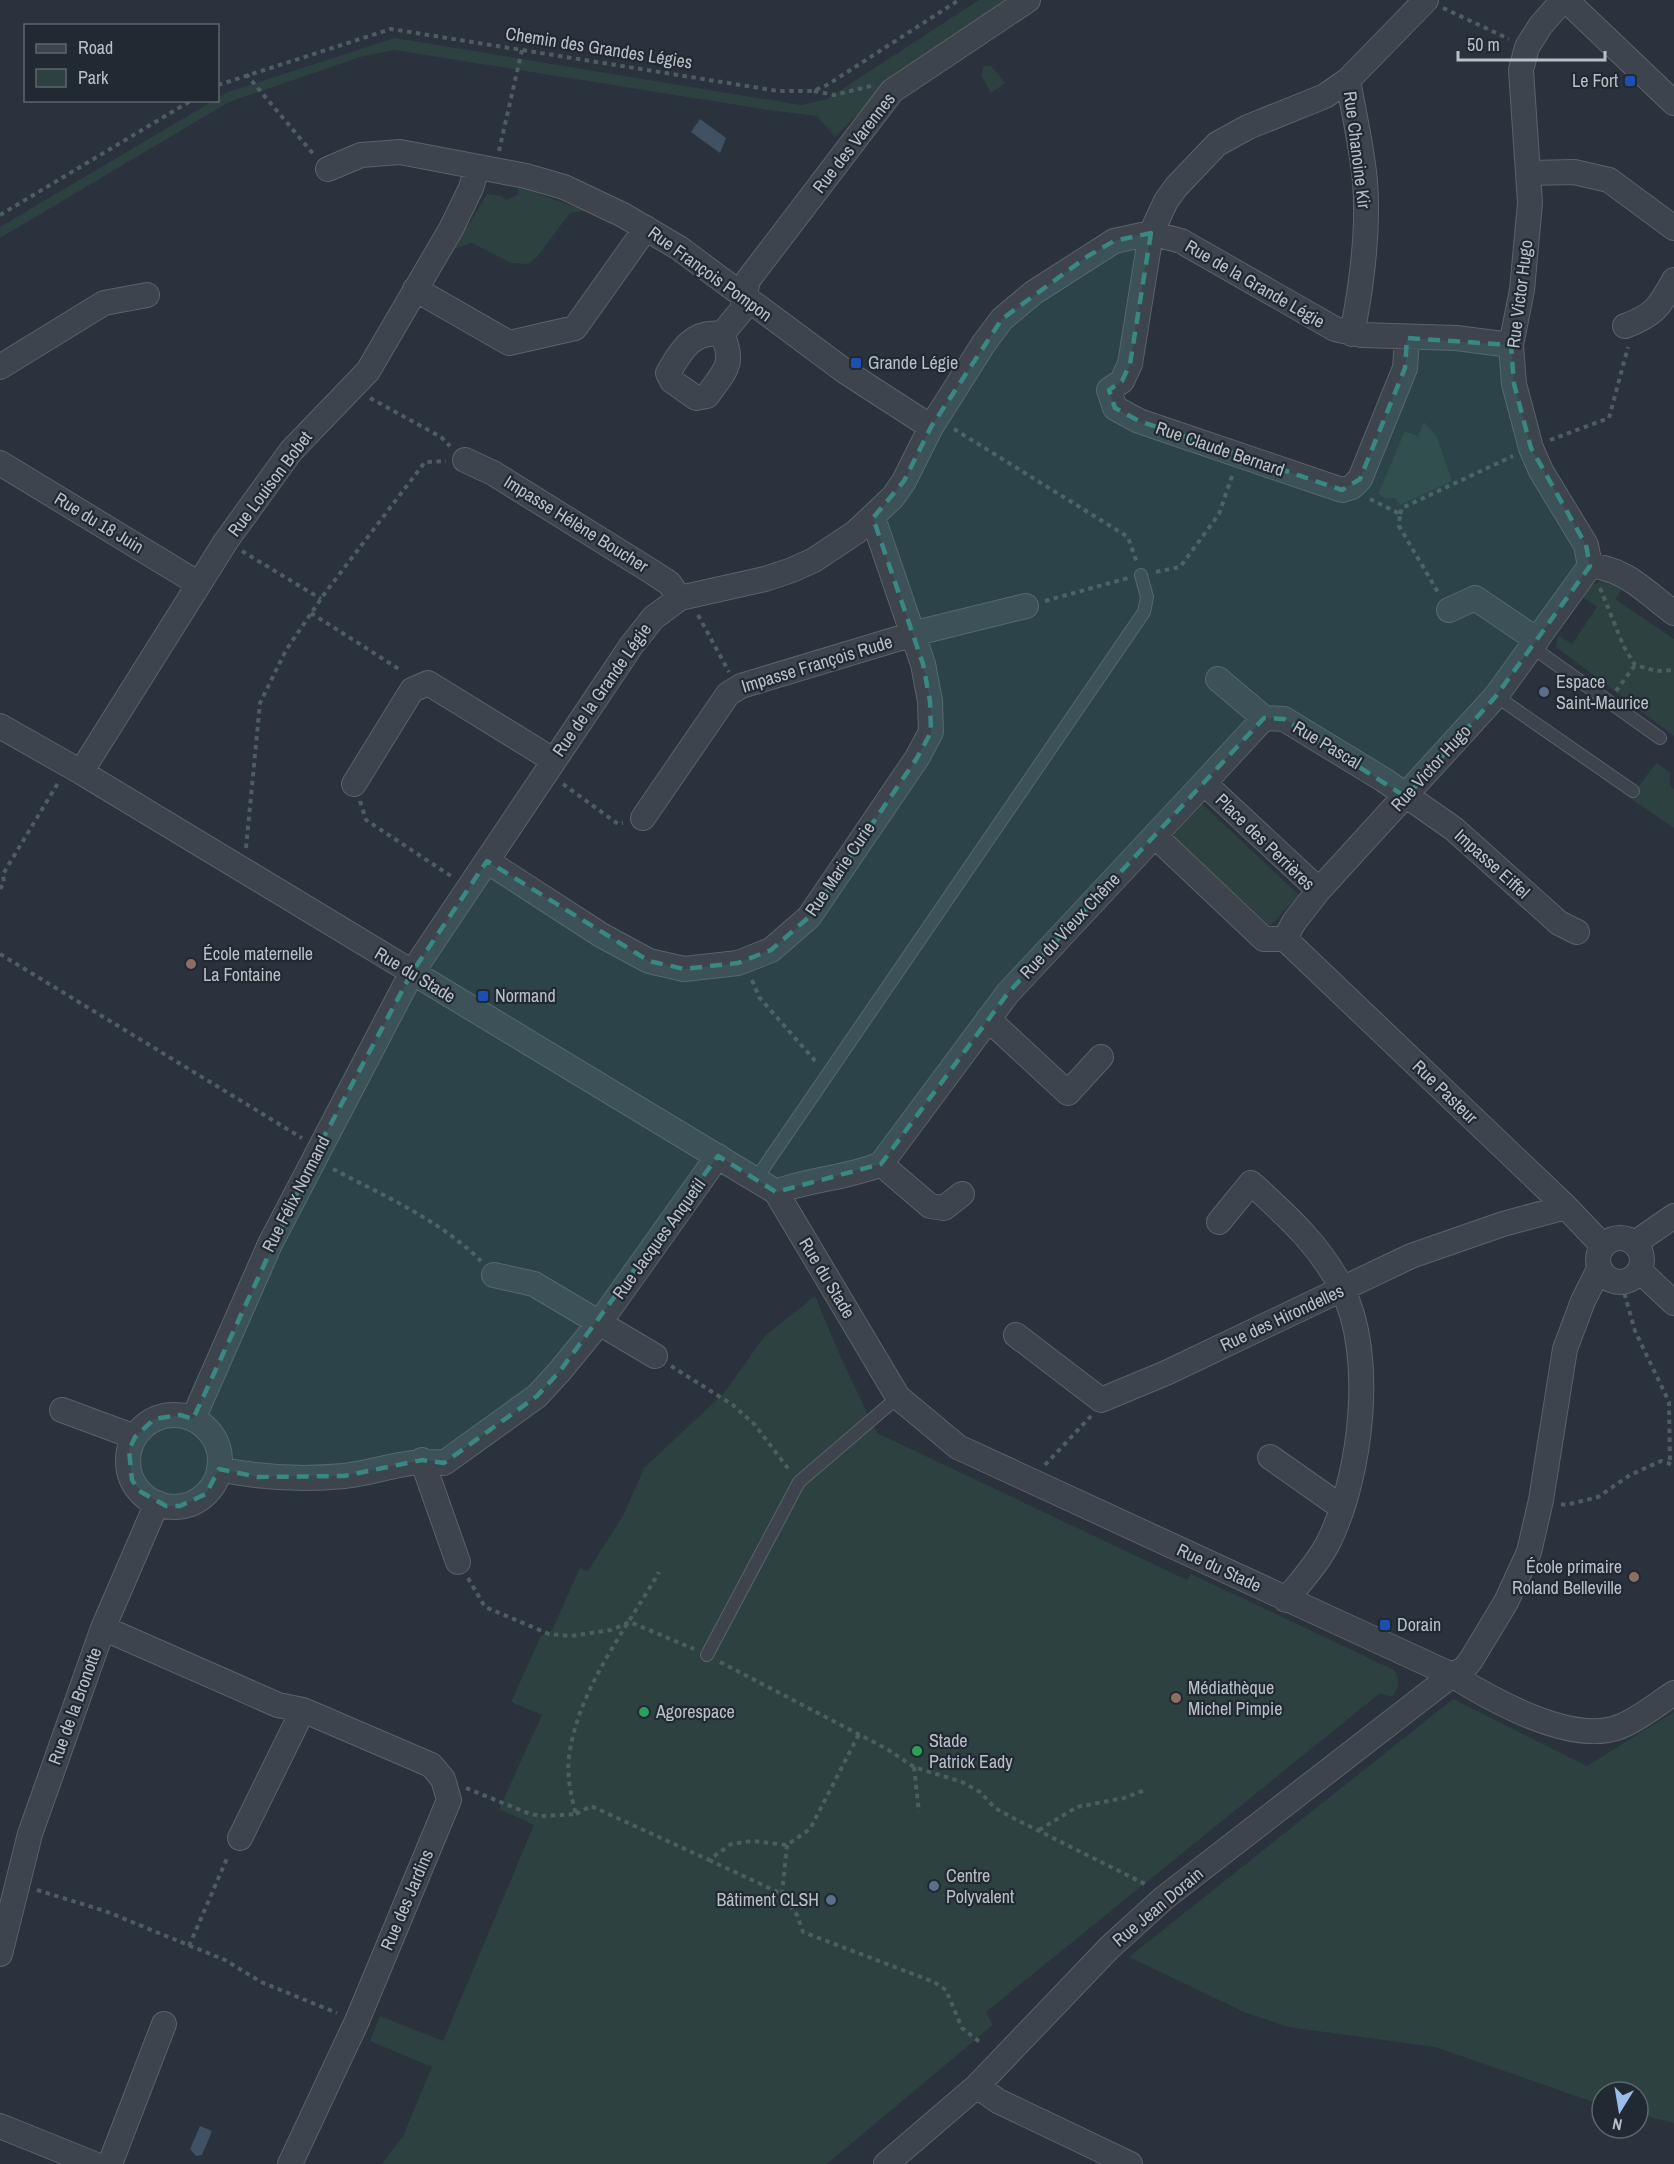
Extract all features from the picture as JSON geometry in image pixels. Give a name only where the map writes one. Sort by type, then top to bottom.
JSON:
[{"type":"street","name":"Rue des Varennes","points":[[722,334],[742,310],[748,280],[892,91],[1028,0]]},
{"type":"street","points":[[1348,80],[1426,0]]},
{"type":"street","name":"Rue Victor Hugo","points":[[1318,890],[1406,797],[1496,696],[1590,566],[1586,545],[1541,471],[1531,448],[1514,384],[1511,345],[1526,255],[1530,203],[1520,77],[1527,47],[1541,25],[1565,0]]},
{"type":"street","points":[[1565,0],[1674,103]]},
{"type":"street","name":"Rue Chanoine Kir","points":[[1151,233],[1166,201],[1195,165],[1217,144],[1248,127],[1325,96],[1348,80],[1364,172],[1366,207],[1362,273],[1352,334]]},
{"type":"street","name":"Rue François Pompon","points":[[328,169],[361,155],[384,152],[425,155],[564,187],[646,228],[679,248],[846,372],[935,421]]},
{"type":"street","name":"Rue Louison Bobet","points":[[71,775],[226,541],[291,451],[368,371],[451,229],[471,188],[485,168]]},
{"type":"street","points":[[1529,173],[1574,172],[1609,180],[1674,228]]},
{"type":"street","points":[[416,289],[509,343],[575,328],[646,228]]},
{"type":"street","name":"Rue de la Grande Légie","points":[[411,974],[600,689],[652,618],[684,597],[765,579],[792,570],[837,546],[873,518],[904,481],[935,421],[984,343],[1002,319],[1033,293],[1114,241],[1151,233],[1180,241],[1310,317],[1352,334],[1407,338],[1456,338],[1511,345]]},
{"type":"street","name":"Rue Claude Bernard","points":[[1151,233],[1130,364],[1122,381],[1108,390],[1115,408],[1139,421],[1240,456],[1342,490],[1352,487]]},
{"type":"street","points":[[1625,326],[1644,319],[1658,309],[1674,280]]},
{"type":"street","points":[[0,367],[104,303],[147,295]]},
{"type":"street","points":[[1352,487],[1360,479],[1405,368],[1407,338]]},
{"type":"street","name":"Impasse Hélène Boucher","points":[[465,460],[494,473],[669,583],[684,597]]},
{"type":"street","name":"Rue du 18 Juin","points":[[0,463],[199,584]]},
{"type":"street","name":"Rue Marie Curie","points":[[487,861],[601,935],[649,961],[684,969],[718,967],[745,961],[771,950],[809,917],[917,758],[931,732],[930,701],[923,663],[873,518]]},
{"type":"street","points":[[1590,566],[1605,566],[1622,572],[1674,613]]},
{"type":"street","points":[[1449,610],[1475,598],[1534,643]]},
{"type":"street","name":"Impasse François Rude","points":[[643,818],[728,694],[741,686],[912,634],[1026,606]]},
{"type":"street","name":"Rue Pascal","points":[[1218,679],[1264,718],[1284,719],[1384,780],[1406,797]]},
{"type":"street","points":[[354,784],[406,698],[419,685],[429,684],[550,765]]},
{"type":"street","name":"Place des Perrières","points":[[1155,836],[1264,718]]},
{"type":"street","name":"Rue du Stade","points":[[0,726],[71,775],[238,868],[776,1192],[898,1397],[958,1447],[1452,1675],[1488,1697],[1548,1722],[1586,1733],[1619,1727],[1674,1693]]},
{"type":"street","name":"Place des Perrières","points":[[1204,783],[1318,890],[1294,922],[1285,939]]},
{"type":"street","name":"Impasse Eiffel","points":[[1406,797],[1454,829],[1559,923],[1577,932]]},
{"type":"street","points":[[1155,836],[1264,939],[1285,939]]},
{"type":"street","name":"Rue du Vieux Chêne","points":[[881,1164],[1008,993],[1155,836]]},
{"type":"street","name":"Rue Pasteur","points":[[1285,939],[1566,1207],[1601,1258]]},
{"type":"street","name":"Rue Félix Normand","points":[[193,1419],[270,1244],[411,974]]},
{"type":"street","points":[[988,1019],[1068,1093],[1101,1057]]},
{"type":"street","name":"Rue Jacques Anquetil","points":[[219,1469],[258,1477],[307,1478],[371,1472],[422,1460],[444,1462],[537,1396],[600,1322],[718,1156]]},
{"type":"street","points":[[776,1192],[795,1185],[881,1164],[930,1206],[944,1208],[962,1194]]},
{"type":"street","points":[[1219,1222],[1251,1183],[1306,1234],[1342,1289],[1362,1357],[1361,1418],[1347,1489],[1329,1541],[1286,1600]]},
{"type":"street","name":"Rue des Hirondelles","points":[[1101,1400],[1166,1373],[1411,1256],[1510,1222],[1566,1207]]},
{"type":"street","points":[[1635,1243],[1674,1216]]},
{"type":"street","points":[[1631,1277],[1642,1256],[1635,1243],[1622,1238],[1615,1239],[1601,1258],[1608,1280],[1631,1277],[1674,1303]]},
{"type":"street","name":"Rue Jean Dorain","points":[[886,2164],[977,2086],[1110,1947],[1164,1898],[1452,1675],[1464,1669],[1506,1602],[1529,1552],[1541,1500],[1565,1348],[1601,1258]]},
{"type":"street","points":[[494,1275],[534,1284],[655,1356]]},
{"type":"street","points":[[1016,1335],[1101,1400]]},
{"type":"street","points":[[62,1410],[135,1437]]},
{"type":"street","points":[[167,1415],[193,1419],[206,1427],[215,1439],[219,1453],[219,1469],[210,1488],[194,1502],[180,1506],[158,1503],[141,1492],[132,1480],[128,1465],[129,1450],[135,1437],[154,1419],[167,1415]]},
{"type":"street","points":[[1270,1457],[1341,1507]]},
{"type":"street","points":[[422,1460],[458,1562]]},
{"type":"street","name":"Rue de la Bronotte","points":[[0,1954],[4,1914],[16,1883],[30,1834],[103,1628],[158,1503]]},
{"type":"street","points":[[103,1628],[278,1705],[303,1710],[431,1765],[443,1779]]},
{"type":"street","points":[[240,1838],[303,1710]]},
{"type":"street","name":"Rue des Jardins","points":[[290,2164],[357,2021],[449,1800],[443,1779]]},
{"type":"street","points":[[110,2164],[164,2024]]},
{"type":"street","points":[[977,2086],[998,2101],[1130,2164]]},
{"type":"street","points":[[0,2126],[94,2164]]},
{"type":"lane","points":[[756,1179],[1144,612],[1147,597],[1141,575]]},
{"type":"lane","points":[[1534,643],[1608,702],[1660,738]]},
{"type":"lane","points":[[1496,696],[1633,791]]},
{"type":"lane","points":[[707,1655],[799,1482],[898,1397]]},
{"type":"path","name":"Chemin des Grandes Légies","points":[[219,85],[391,29],[778,91],[813,91],[827,85],[959,0]]},
{"type":"path","points":[[1426,0],[1527,47]]},
{"type":"path","points":[[485,168],[522,50]]},
{"type":"path","points":[[246,74],[309,151],[328,169]]},
{"type":"path","points":[[813,91],[834,95],[870,85],[892,91]]},
{"type":"path","points":[[0,215],[189,102]]},
{"type":"path","points":[[1449,610],[1399,526],[1402,508],[1531,448],[1609,417],[1628,345],[1625,326]]},
{"type":"path","points":[[350,388],[441,437],[465,460]]},
{"type":"path","points":[[935,421],[950,426],[1128,537],[1141,575]]},
{"type":"path","points":[[1026,606],[1141,575],[1180,567],[1219,514],[1240,456]]},
{"type":"path","points":[[238,868],[248,843],[254,751],[260,703],[286,650],[321,599],[425,462],[465,460]]},
{"type":"path","points":[[1352,487],[1359,494],[1400,514]]},
{"type":"path","points":[[226,541],[321,599]]},
{"type":"path","points":[[1590,566],[1615,619],[1624,647],[1635,665],[1656,671],[1674,670]]},
{"type":"path","points":[[684,597],[731,675],[741,686]]},
{"type":"path","points":[[311,613],[419,685]]},
{"type":"path","points":[[1608,702],[1635,665]]},
{"type":"path","points":[[550,765],[618,824],[643,818]]},
{"type":"path","points":[[0,889],[4,883],[3,874],[71,775]]},
{"type":"path","points":[[354,784],[366,820],[469,889]]},
{"type":"path","points":[[0,954],[461,1242],[494,1275]]},
{"type":"path","points":[[745,961],[759,997],[827,1075]]},
{"type":"path","points":[[1541,1500],[1566,1505],[1598,1497],[1630,1475],[1661,1461],[1672,1464],[1669,1402],[1635,1330],[1631,1277]]},
{"type":"path","points":[[655,1356],[733,1404],[755,1425],[799,1482]]},
{"type":"path","points":[[1036,1483],[1043,1467],[1090,1417],[1101,1400]]},
{"type":"path","points":[[458,1562],[485,1608],[549,1634],[571,1636],[610,1630],[630,1622],[707,1655],[859,1734],[914,1767],[962,1782],[980,1792],[995,1808],[1147,1884],[1140,1890]]},
{"type":"path","points":[[576,1814],[569,1788],[569,1751],[577,1720],[610,1652],[659,1572]]},
{"type":"path","points":[[709,1860],[732,1844],[753,1841],[787,1845],[810,1829],[859,1734]]},
{"type":"path","points":[[914,1767],[919,1812]]},
{"type":"path","points":[[443,1779],[530,1814],[541,1816],[576,1814],[591,1806],[782,1893],[798,1916],[802,1932],[934,1982],[946,1990],[962,2028],[981,2043]]},
{"type":"path","points":[[1039,1830],[1077,1806],[1124,1798],[1145,1790]]},
{"type":"path","points":[[189,1946],[230,1849],[240,1838]]},
{"type":"path","points":[[782,1893],[787,1845]]},
{"type":"path","points":[[16,1883],[70,1902],[105,1911],[225,1960],[261,1982],[357,2021]]},
{"type":"highlighted area","points":[[1151,233],[1130,364],[1122,381],[1109,390],[1115,408],[1139,421],[1342,490],[1360,479],[1405,368],[1407,338],[1511,345],[1514,384],[1531,448],[1586,545],[1590,566],[1496,696],[1406,797],[1284,719],[1264,718],[1008,993],[881,1164],[776,1192],[718,1156],[560,1371],[537,1396],[444,1463],[422,1460],[344,1476],[258,1477],[219,1469],[206,1494],[180,1506],[166,1506],[141,1492],[132,1480],[129,1450],[135,1437],[154,1419],[180,1415],[193,1419],[318,1148],[411,974],[487,861],[649,961],[684,969],[738,963],[771,950],[809,917],[917,758],[931,732],[930,701],[923,664],[873,518],[904,481],[931,427],[1002,319],[1088,256],[1114,241]]},
{"type":"green space","points":[[979,0],[1011,0],[885,86],[835,137],[817,116],[394,50],[360,57],[229,102],[0,238],[0,227],[211,102],[219,102],[219,97],[228,92],[395,38],[801,105],[827,99]]},
{"type":"green space","points":[[984,66],[991,66],[1005,83],[991,93],[981,75]]},
{"type":"green space","points":[[517,186],[586,211],[570,213],[537,257],[528,264],[511,263],[472,243],[454,249],[487,194],[501,196],[506,200],[519,194]]},
{"type":"green space","points":[[1424,422],[1437,437],[1452,481],[1400,505],[1395,498],[1386,498],[1378,494],[1405,431],[1418,436]]},
{"type":"green space","points":[[1604,580],[1625,585],[1615,599],[1674,639],[1674,736],[1556,647],[1558,635],[1572,644],[1597,607],[1582,597],[1594,584]]},
{"type":"green space","points":[[1656,763],[1670,772],[1670,786],[1674,789],[1674,828],[1630,798]]},
{"type":"green space","points":[[1202,804],[1299,895],[1270,926],[1173,836]]},
{"type":"green space","name":"Stade Patrick Eady","points":[[815,1296],[841,1358],[877,1433],[1187,1580],[1191,1574],[1394,1670],[1398,1680],[1397,1690],[1392,1697],[1380,1693],[986,2012],[993,2025],[827,2164],[382,2164],[403,2136],[432,2067],[370,2041],[380,2016],[443,2041],[534,1825],[499,1809],[542,1715],[511,1702],[541,1636],[552,1630],[580,1568],[588,1571],[624,1514],[644,1468],[724,1393],[764,1337]]},
{"type":"green space","points":[[1453,1699],[1587,1766],[1674,1712],[1674,2123],[1650,2117],[1650,2080],[1590,2080],[1590,2101],[1435,2047],[1288,2027],[1244,2012],[1129,1957]]},
{"type":"water","points":[[700,119],[726,138],[720,153],[691,132]]},
{"type":"water","points":[[200,2126],[212,2131],[202,2155],[196,2156],[190,2149]]},
{"type":"place","name":"Le Fort","points":[[1630,81]]},
{"type":"place","name":"Grande Légie","points":[[856,363]]},
{"type":"place","name":"Espace Saint-Maurice","points":[[1544,692]]},
{"type":"place","name":"École maternelle La Fontaine","points":[[191,964]]},
{"type":"place","name":"Normand","points":[[483,996]]},
{"type":"place","name":"École primaire Roland Belleville","points":[[1634,1577]]},
{"type":"place","name":"Dorain","points":[[1385,1625]]},
{"type":"place","name":"Médiathèque Michel Pimpie","points":[[1176,1698]]},
{"type":"place","name":"Agorespace","points":[[644,1712]]},
{"type":"place","name":"Stade Patrick Eady","points":[[917,1751]]},
{"type":"place","name":"Centre Polyvalent","points":[[934,1886]]},
{"type":"place","name":"Bâtiment CLSH","points":[[831,1900]]}]
